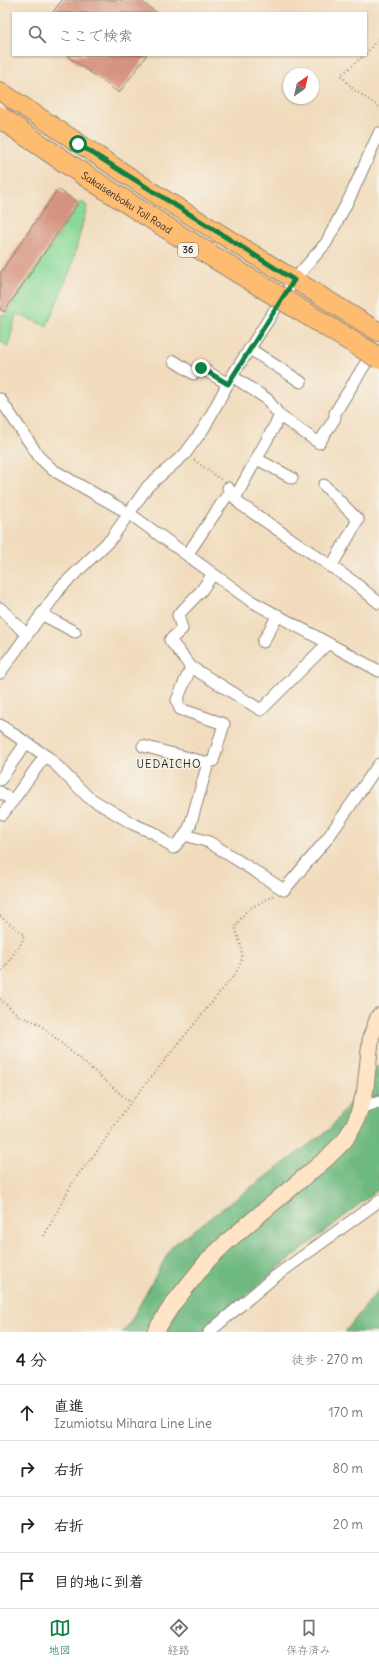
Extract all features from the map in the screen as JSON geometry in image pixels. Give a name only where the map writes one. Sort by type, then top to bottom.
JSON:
[{"type":"highway","name":"Sakaisenboku Toll Road","points":[[0,101],[103,170],[379,342]]},
{"type":"highway","name":"Sakaisenboku Toll Road","points":[[0,117],[80,172],[375,363]]},
{"type":"main road","points":[[0,90],[148,189],[379,332]]},
{"type":"main road","name":"36","points":[[0,127],[134,217],[277,306],[375,363]]},
{"type":"street","points":[[0,672],[61,587],[110,539],[130,514],[148,486],[185,454],[204,428],[230,380],[294,280],[326,243],[352,195],[379,133]]},
{"type":"street","points":[[250,348],[301,382]]},
{"type":"street","points":[[174,361],[194,374],[201,368],[230,380],[267,399],[280,416],[319,443],[335,418],[335,413],[375,363]]},
{"type":"street","points":[[0,399],[40,458],[49,466],[130,514],[251,601],[379,671]]},
{"type":"street","points":[[187,555],[257,458],[280,416]]},
{"type":"street","points":[[257,458],[292,478]]},
{"type":"street","points":[[324,485],[358,520],[331,567]]},
{"type":"street","points":[[231,493],[240,504],[331,567],[379,603]]},
{"type":"street","points":[[213,574],[201,591],[178,615],[182,629],[170,640],[191,667],[261,710],[328,643]]},
{"type":"street","points":[[0,608],[27,635]]},
{"type":"street","points":[[41,614],[75,632]]},
{"type":"street","points":[[262,642],[278,615]]},
{"type":"street","points":[[143,746],[208,763],[214,761],[224,724],[180,709],[177,700],[191,667]]},
{"type":"street","points":[[0,725],[45,756],[88,797],[134,824],[154,833],[173,848],[185,835],[190,826],[208,763]]},
{"type":"street","points":[[0,780],[26,743]]},
{"type":"street","points":[[3,814],[45,756]]},
{"type":"street","points":[[185,835],[209,842],[284,890],[327,839],[379,764]]},
{"type":"street","points":[[0,792],[13,801]]},
{"type":"street","points":[[155,1332],[172,1305],[208,1260],[229,1240],[327,1158],[345,1140],[356,1121],[365,1092],[372,1037],[379,1016]]},
{"type":"street","points":[[360,1108],[379,1102]]},
{"type":"street","points":[[209,1332],[273,1278],[379,1201]]},
{"type":"path","points":[[367,54],[379,37]]},
{"type":"path","points":[[365,56],[341,75],[353,89],[379,107]]},
{"type":"path","points":[[185,454],[225,483],[231,493]]},
{"type":"path","points":[[44,1236],[74,1180],[98,1150],[130,1103],[235,974],[242,963],[242,952],[235,927],[247,910],[284,890]]},
{"type":"path","points":[[0,916],[24,935],[22,942],[0,974]]},
{"type":"path","points":[[0,999],[19,1016],[38,1023],[130,1103]]},
{"type":"green space","points":[[81,201],[87,206],[71,268],[47,326],[16,314],[8,347],[0,341],[0,314],[4,316]]},
{"type":"green space","points":[[379,1064],[379,1189],[271,1274],[206,1332],[122,1332],[128,1326],[172,1246],[330,1129]]},
{"type":"green space","points":[[379,1289],[379,1332],[345,1332]]},
{"type":"building","points":[[62,0],[139,0],[156,12],[53,12]]},
{"type":"building","points":[[67,56],[146,56],[119,93]]},
{"type":"building","points":[[58,189],[78,203],[4,312],[0,309],[0,273]]},
{"type":"district","name":"UEDAICHO","points":[[169,764]]},
{"type":"route","points":[[78,144],[294,280],[228,384],[201,368]]}]
